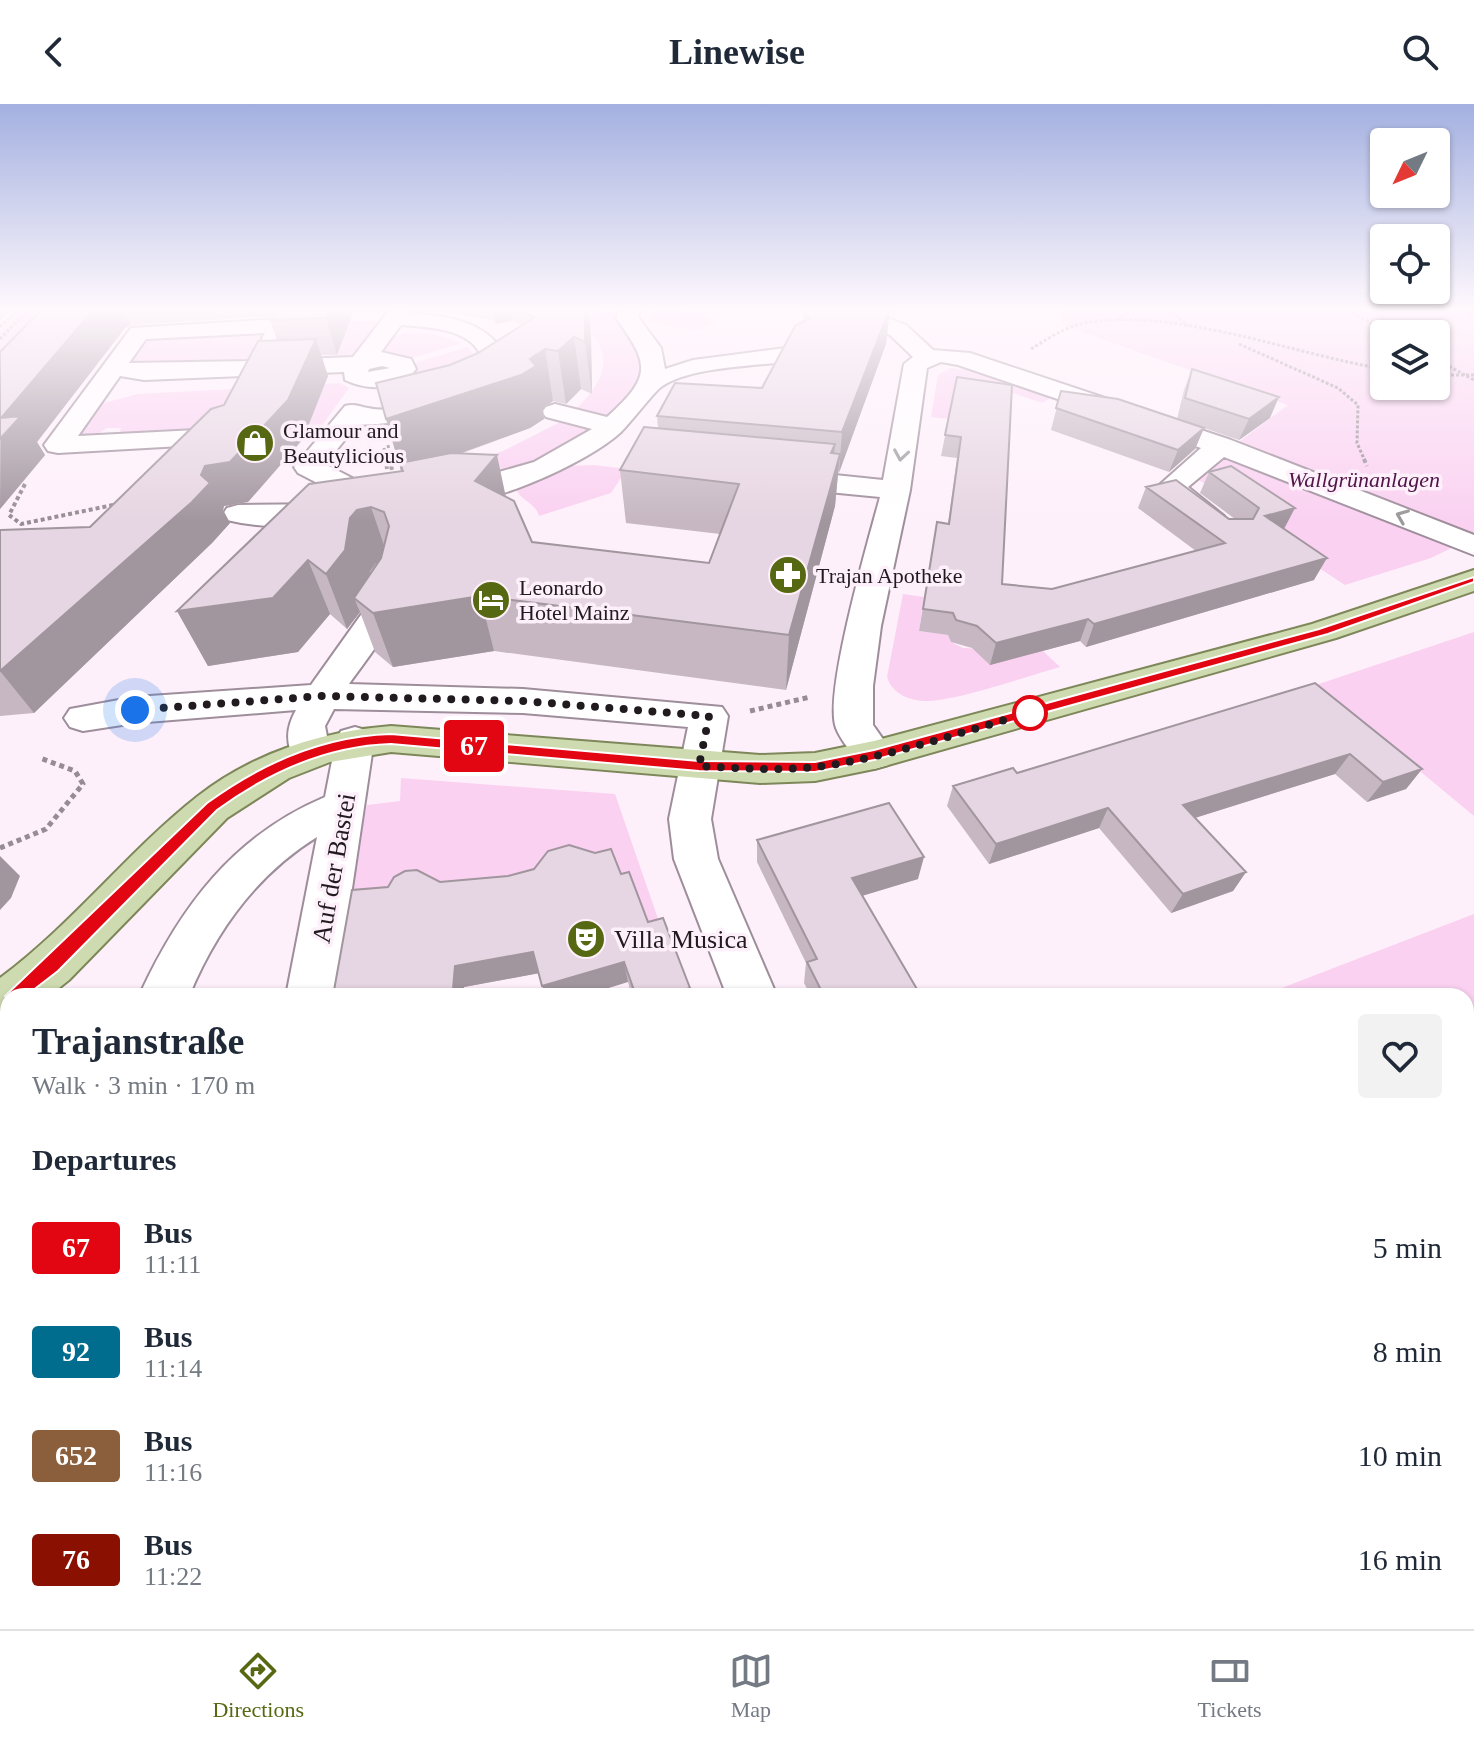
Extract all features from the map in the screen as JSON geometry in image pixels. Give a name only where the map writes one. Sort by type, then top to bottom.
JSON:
[{"type":"main road","points":[[23,988],[52,966],[212,807],[242,784],[310,752],[355,740],[391,739],[699,766],[815,767],[874,755],[1324,631],[1474,580]]},
{"type":"street","points":[[106,379],[58,445],[225,437],[254,379]]},
{"type":"street","points":[[92,399],[133,390],[228,379]]},
{"type":"street","points":[[430,379],[499,398]]},
{"type":"street","points":[[369,503],[308,467],[351,414],[396,414],[442,404],[469,391],[482,379]]},
{"type":"street","points":[[238,514],[303,516],[369,503],[412,502],[494,486],[568,460],[607,461],[603,434],[646,379]]},
{"type":"street","points":[[874,755],[853,721],[864,626],[896,490],[914,379]]},
{"type":"street","points":[[1023,379],[1221,446],[1474,546]]},
{"type":"street","points":[[555,412],[603,434]]},
{"type":"street","points":[[1221,446],[1170,488],[1232,532]]},
{"type":"street","points":[[745,475],[896,490]]},
{"type":"street","points":[[310,752],[306,726],[322,696],[385,605],[388,573]]},
{"type":"street","points":[[83,718],[135,710],[322,696],[523,701],[709,716],[690,819],[696,859],[749,988]]},
{"type":"street","name":"Auf der Bastei","points":[[312,988],[355,740]]},
{"type":"street","points":[[168,988],[197,928],[241,874],[273,842],[307,819],[345,805]]},
{"type":"path","points":[[1320,379],[1338,388],[1358,405],[1357,443],[1371,474]]},
{"type":"path","points":[[369,503],[393,483],[387,436],[403,433],[396,414]]},
{"type":"path","points":[[384,447],[386,468],[392,470]]},
{"type":"path","points":[[25,484],[27,486],[9,515],[21,524],[48,522],[95,506],[127,504]]},
{"type":"path","points":[[709,716],[746,712],[812,697]]},
{"type":"path","points":[[0,848],[46,829],[83,784],[75,771],[40,758]]},
{"type":"green space","points":[[599,379],[644,379],[618,412],[602,416],[573,412]]},
{"type":"green space","points":[[937,379],[1001,379],[1052,397],[1042,403],[1007,391],[949,419],[931,417]]},
{"type":"green space","name":"Wallgrünanlagen","points":[[1215,379],[1370,379],[1370,400],[1450,400],[1450,379],[1474,379],[1474,537],[1431,558],[1345,585],[1267,534],[1212,487],[1192,477],[1288,405]]},
{"type":"green space","points":[[340,383],[349,388],[316,434],[304,435],[325,384]]},
{"type":"green space","points":[[234,389],[222,414],[206,431],[119,435],[121,428],[107,428],[94,437],[80,434],[100,404],[138,394]]},
{"type":"green space","points":[[566,419],[593,429],[590,437],[495,480],[466,463],[503,451]]},
{"type":"green space","points":[[594,465],[627,469],[611,493],[539,516],[516,489],[564,466]]},
{"type":"green space","points":[[903,594],[924,597],[919,631],[948,635],[951,642],[963,648],[1043,651],[1060,667],[940,700],[908,698],[893,688],[887,677]]},
{"type":"green space","points":[[1474,632],[1474,816],[1316,685]]},
{"type":"green space","points":[[401,778],[615,794],[665,939],[351,988],[326,988],[367,805],[400,801]]},
{"type":"green space","points":[[1474,914],[1474,988],[1282,988]]},
{"type":"building","points":[[0,379],[34,379],[1,418],[21,416],[0,439]]},
{"type":"building","points":[[238,379],[298,379],[288,400],[230,462],[205,466],[201,475],[210,483],[192,502],[0,671],[0,530],[90,527],[211,409],[224,405]]},
{"type":"building","points":[[392,379],[508,379],[386,419],[376,383]]},
{"type":"building","points":[[767,379],[862,379],[842,432],[657,416],[675,383],[762,388]]},
{"type":"building","points":[[957,379],[1012,385],[1002,584],[1052,589],[1225,543],[1146,487],[1176,480],[1229,519],[1253,519],[1259,508],[1209,472],[1231,466],[1295,508],[1265,516],[1327,558],[1094,624],[1088,619],[996,643],[977,626],[956,620],[953,613],[923,609],[937,522],[949,524],[961,437],[945,435]]},
{"type":"building","points":[[1190,379],[1224,379],[1279,397],[1249,419],[1185,398]]},
{"type":"building","points":[[1061,391],[1118,399],[1204,428],[1178,450],[1056,408]]},
{"type":"building","points":[[644,427],[835,444],[831,453],[840,454],[789,635],[480,596],[373,613],[354,598],[381,558],[389,526],[384,512],[371,507],[357,510],[350,518],[345,550],[326,574],[308,560],[273,598],[177,611],[309,484],[403,471],[400,463],[451,453],[497,455],[475,481],[514,501],[532,542],[709,563],[739,484],[620,470]]},
{"type":"building","points":[[1315,683],[1422,769],[1383,782],[1350,754],[1183,805],[1246,872],[1183,894],[1108,808],[996,844],[953,786],[1013,768],[1017,773]]},
{"type":"building","points":[[889,803],[924,857],[852,878],[916,988],[820,988],[807,962],[817,959],[757,840]]},
{"type":"building","points":[[569,845],[595,853],[611,849],[621,874],[629,872],[648,922],[663,918],[690,988],[633,988],[624,962],[542,986],[533,952],[455,966],[453,988],[334,988],[352,890],[388,887],[394,877],[405,871],[417,870],[440,882],[508,876],[534,869],[548,851]]},
{"type":"bus line","name":"67","points":[[23,988],[52,966],[212,807],[242,784],[310,752],[355,740],[391,739],[699,766],[760,769],[815,767],[874,755],[1050,708],[1324,631],[1474,580]]},
{"type":"place","name":"Glamour and Beautylicious","points":[[255,443]]},
{"type":"place","name":"Trajan Apotheke","points":[[788,575]]},
{"type":"place","name":"Leonardo Hotel Mainz","points":[[491,600]]},
{"type":"place","name":"Villa Musica","points":[[586,939]]},
{"type":"route","points":[[135,710],[172,710],[322,696],[523,701],[709,716],[699,766],[760,769],[815,767],[874,755],[1030,713]]}]
